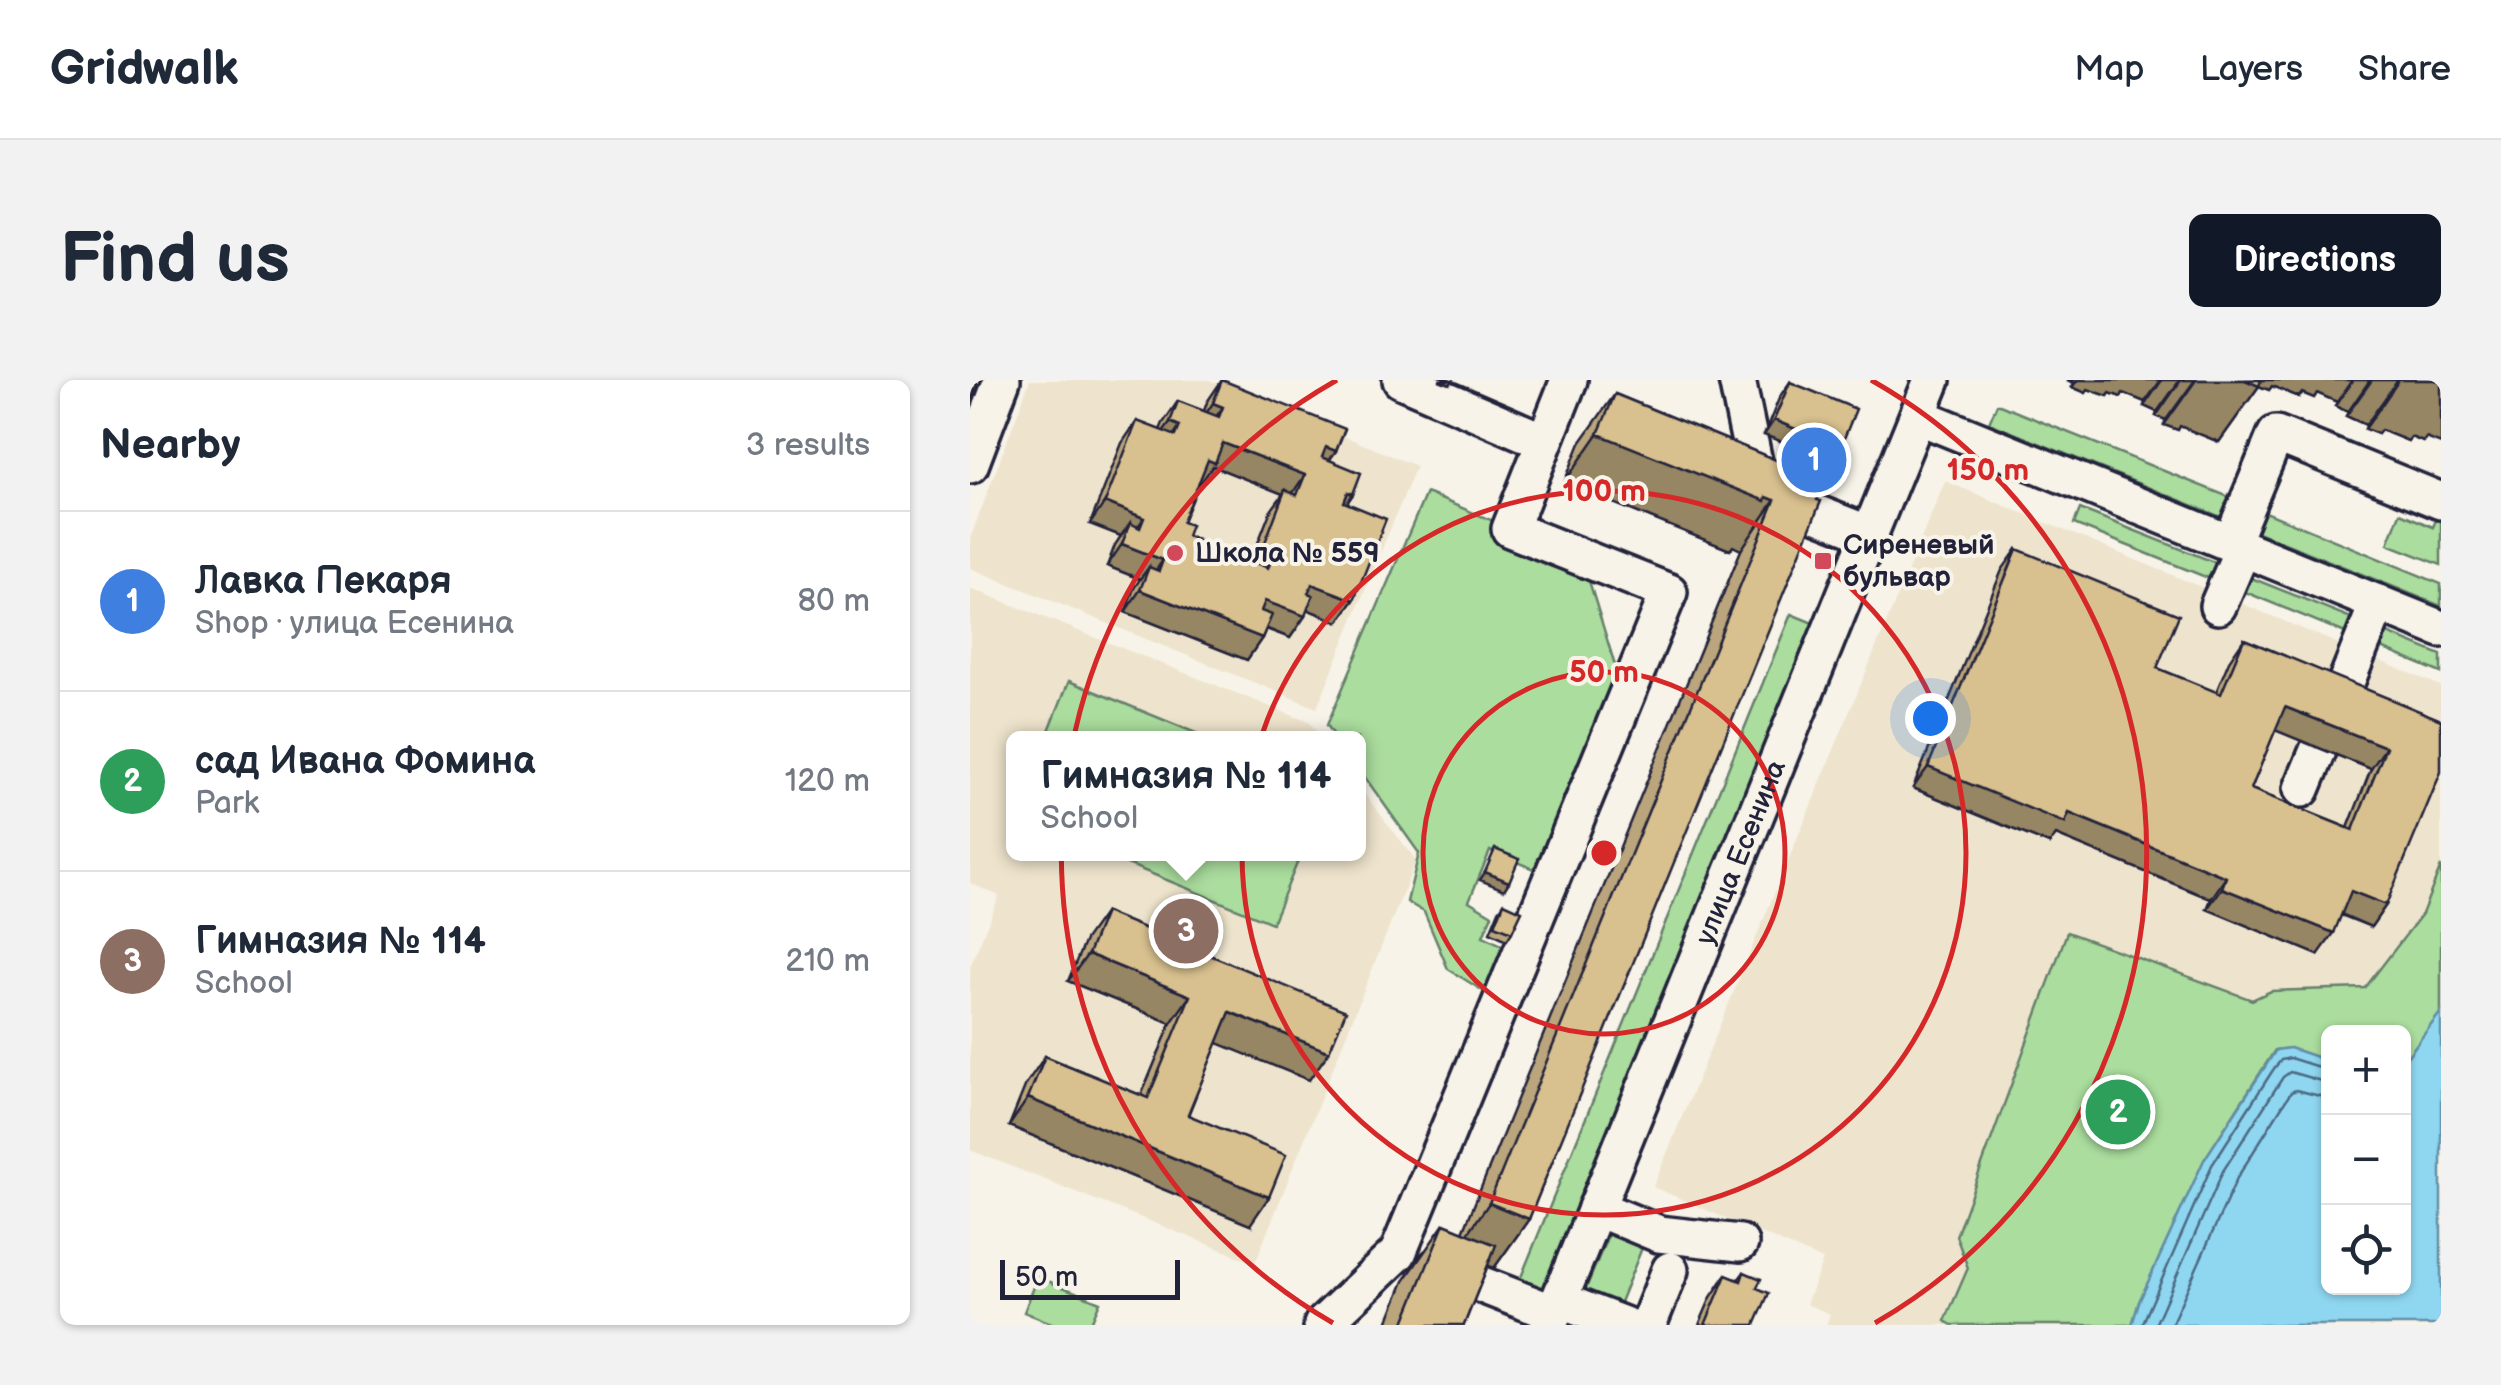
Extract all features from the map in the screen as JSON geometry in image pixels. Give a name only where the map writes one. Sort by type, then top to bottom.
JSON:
[{"type":"street","points":[[970,465],[1002,380]]},
{"type":"street","points":[[1401,380],[1543,441]]},
{"type":"street","points":[[1322,1325],[1398,1253],[1668,592],[1510,529],[1569,380]]},
{"type":"street","points":[[1737,380],[1760,491],[1869,534]]},
{"type":"street","name":"улица Есенина","points":[[1554,1312],[1932,380]]},
{"type":"street","points":[[1918,416],[2441,629]]},
{"type":"street","points":[[2218,606],[2276,434],[2441,501]]},
{"type":"street","points":[[2337,705],[2378,603]]},
{"type":"street","points":[[2302,789],[2319,748]]},
{"type":"street","points":[[1596,1208],[1659,1234],[1740,1243]]},
{"type":"street","points":[[1398,1253],[1554,1312],[1624,1325]]},
{"type":"street","points":[[1648,1325],[1670,1270]]},
{"type":"shaded area","name":"Школа № 559","points":[[1030,380],[1209,380],[1416,466],[1317,708],[970,568],[970,539]]},
{"type":"shaded area","points":[[1945,481],[2441,686],[2441,866],[2422,914],[2366,988],[2272,991],[2252,1000],[2067,932],[1968,1268],[1945,1322],[1952,1325],[1826,1325],[1830,1314],[1806,1304],[1823,1260],[1653,1187]]},
{"type":"shaded area","points":[[970,588],[1309,722],[1316,731],[1006,731],[1006,861],[1366,861],[1366,796],[1416,860],[1255,1263],[970,1150],[970,967],[999,896],[970,883]]},
{"type":"green space","points":[[1997,404],[2239,501],[2231,521],[1989,423]]},
{"type":"green space","points":[[1426,493],[1582,558],[1625,698],[1553,877],[1490,851],[1469,901],[1492,915],[1483,936],[1508,948],[1488,994],[1448,969],[1424,912],[1407,902],[1419,853],[1366,779],[1366,731],[1331,731],[1327,725]]},
{"type":"green space","points":[[2080,509],[2224,566],[2218,582],[2074,524]]},
{"type":"green space","points":[[2258,509],[2441,584],[2441,606],[2250,529]]},
{"type":"green space","points":[[2400,513],[2433,527],[2438,515],[2441,516],[2441,565],[2388,544]]},
{"type":"green space","points":[[2244,575],[2361,622],[2355,637],[2238,589]]},
{"type":"green space","points":[[1791,614],[1813,623],[1540,1296],[1517,1287]]},
{"type":"green space","points":[[2378,629],[2441,655],[2441,673],[2372,644]]},
{"type":"green space","points":[[1069,681],[1191,731],[1049,731]]},
{"type":"green space","points":[[1120,861],[1298,861],[1272,923]]},
{"type":"green space","points":[[2441,866],[2441,1012],[2411,1052],[2411,1025],[2321,1025],[2321,1059],[2290,1048],[2275,1050],[2204,1160],[2132,1325],[1952,1325],[1945,1321],[1968,1268],[1956,1236],[2067,932],[2252,1000],[2271,991],[2365,988],[2422,914]]},
{"type":"green space","points":[[1611,1228],[1646,1238],[1616,1312],[1582,1298]]},
{"type":"green space","points":[[1038,1277],[1100,1302],[1090,1325],[1056,1325],[1024,1312]]},
{"type":"water","points":[[2441,1012],[2441,1325],[2132,1325],[2204,1160],[2276,1050],[2290,1048],[2321,1059],[2321,1295],[2411,1295],[2411,1052]]},
{"type":"building","points":[[1222,380],[1345,429],[1336,451],[1326,447],[1322,457],[1361,473],[1353,494],[1348,492],[1344,502],[1386,519],[1354,600],[1312,584],[1308,593],[1313,595],[1305,616],[1265,601],[1261,611],[1272,615],[1262,638],[1140,590],[1149,567],[1159,571],[1163,560],[1122,544],[1130,523],[1140,528],[1144,518],[1105,502],[1137,421],[1176,436],[1180,426],[1170,422],[1178,401],[1219,417],[1223,407],[1213,403]],"holes":[[[1223,443],[1305,475],[1297,495],[1285,490],[1261,553],[1273,557],[1268,568],[1187,536],[1191,525],[1183,522],[1208,460],[1215,463]]]},
{"type":"building","points":[[970,381],[977,384],[970,403]]},
{"type":"building","points":[[1790,382],[1856,409],[1836,458],[1794,441],[1798,430],[1774,420]]},
{"type":"building","points":[[1615,394],[1825,480],[1817,500],[1821,501],[1529,1219],[1489,1203],[1775,500],[1766,497],[1765,501],[1598,434]]},
{"type":"building","points":[[2017,549],[2179,615],[2157,668],[2221,694],[2244,639],[2441,720],[2441,772],[2386,905],[2351,891],[2334,933],[2222,888],[2226,877],[2069,813],[2065,823],[1928,767]],"holes":[[[2285,707],[2386,747],[2353,830],[2251,789]]]},
{"type":"building","points":[[1495,849],[1519,859],[1509,882],[1485,872]]},
{"type":"building","points":[[1504,903],[1522,911],[1512,932],[1495,925]]},
{"type":"building","points":[[1105,912],[1346,1011],[1329,1052],[1230,1012],[1188,1115],[1286,1155],[1269,1197],[1028,1098],[1045,1056],[1148,1098],[1190,996],[1088,954]]},
{"type":"building","points":[[1444,1224],[1496,1245],[1464,1325],[1403,1325]]},
{"type":"building","points":[[1744,1272],[1761,1279],[1757,1288],[1769,1293],[1755,1325],[1705,1325],[1726,1275],[1741,1281]]},
{"type":"place","name":"Лавка Пекаря","points":[[1814,460]]},
{"type":"place","name":"Школа № 559","points":[[1175,553]]},
{"type":"place","name":"Сиреневый бульвар","points":[[1823,561]]},
{"type":"place","name":"Гимназия № 114","points":[[1186,931]]},
{"type":"place","name":"сад Ивана Фомина","points":[[2118,1112]]}]
